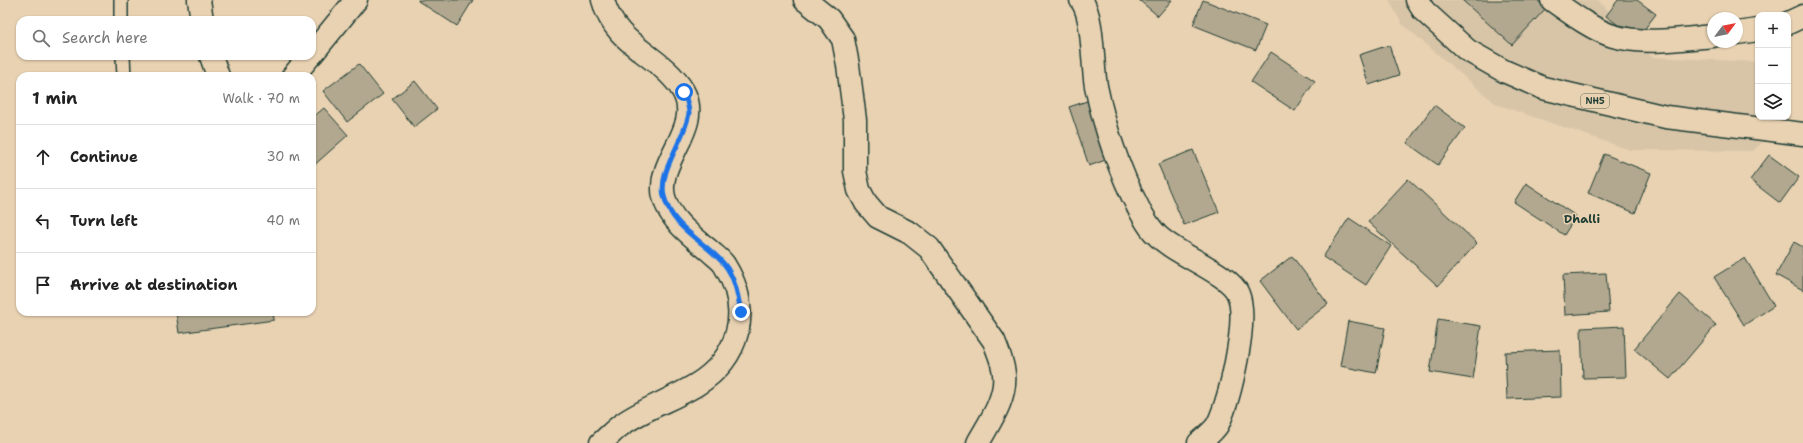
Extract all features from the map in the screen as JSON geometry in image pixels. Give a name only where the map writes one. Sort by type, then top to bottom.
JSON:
[{"type":"main road","points":[[199,0],[201,16]]},
{"type":"main road","points":[[316,49],[356,0]]},
{"type":"main road","points":[[601,443],[624,423],[696,385],[716,370],[730,350],[738,333],[741,312],[736,287],[724,264],[679,225],[664,197],[663,185],[665,174],[684,131],[689,111],[684,92],[672,75],[635,47],[614,26],[603,0]]},
{"type":"main road","points":[[805,0],[829,19],[843,39],[855,120],[855,171],[859,190],[866,203],[878,217],[910,233],[929,248],[994,341],[1001,358],[1005,375],[1003,395],[978,443]]},
{"type":"main road","points":[[1081,0],[1088,18],[1096,85],[1102,110],[1119,164],[1139,209],[1156,234],[1184,255],[1231,282],[1238,294],[1242,319],[1233,375],[1217,425],[1199,443]]},
{"type":"main road","name":"NH5","points":[[1417,0],[1424,11],[1467,50],[1504,71],[1543,88],[1666,117],[1803,134]]},
{"type":"main road","points":[[1552,0],[1576,18],[1612,35],[1644,41],[1707,36]]},
{"type":"main road","points":[[1791,22],[1803,16]]},
{"type":"main road","points":[[1743,32],[1755,30]]},
{"type":"main road","points":[[212,60],[216,72]]},
{"type":"main road","points":[[296,72],[307,60]]},
{"type":"lane","points":[[121,0],[121,16]]},
{"type":"lane","points":[[123,60],[124,72]]},
{"type":"shaded area","points":[[1389,0],[1598,0],[1652,57],[1755,62],[1755,120],[1788,120],[1753,151],[1630,150],[1496,104],[1402,24]]},
{"type":"building","points":[[418,0],[473,0],[457,26]]},
{"type":"building","points":[[1139,0],[1172,0],[1158,16]]},
{"type":"building","points":[[1203,0],[1266,25],[1256,50],[1193,25]]},
{"type":"building","points":[[1462,0],[1537,0],[1546,8],[1512,45]]},
{"type":"building","points":[[1618,0],[1637,0],[1656,14],[1637,39],[1606,16]]},
{"type":"building","points":[[1389,45],[1399,75],[1369,85],[1359,55]]},
{"type":"building","points":[[1271,52],[1315,81],[1295,111],[1251,82]]},
{"type":"building","points":[[359,64],[383,94],[347,122],[323,91]]},
{"type":"building","points":[[415,81],[437,109],[414,127],[392,99]]},
{"type":"building","points":[[1093,99],[1114,157],[1089,166],[1069,107]]},
{"type":"building","points":[[1434,105],[1465,128],[1438,165],[1407,143]]},
{"type":"building","points":[[324,108],[348,135],[316,163],[316,115]]},
{"type":"building","points":[[1193,150],[1219,212],[1184,225],[1158,164]]},
{"type":"building","points":[[1604,154],[1651,173],[1635,213],[1588,193]]},
{"type":"building","points":[[1769,155],[1799,177],[1780,203],[1750,180]]},
{"type":"building","points":[[1408,179],[1477,243],[1438,286],[1368,222]]},
{"type":"building","points":[[1526,183],[1576,216],[1564,235],[1514,202]]},
{"type":"building","points":[[1349,218],[1391,246],[1366,285],[1323,257]]},
{"type":"building","points":[[1794,242],[1803,247],[1803,290],[1776,275]]},
{"type":"building","points":[[1292,256],[1328,304],[1296,329],[1260,281]]},
{"type":"building","points":[[1745,258],[1774,306],[1744,325],[1714,277]]},
{"type":"building","points":[[1606,273],[1609,312],[1565,315],[1563,275]]},
{"type":"building","points":[[1680,294],[1716,325],[1670,379],[1634,349]]},
{"type":"building","points":[[177,316],[274,316],[274,320],[179,333]]},
{"type":"building","points":[[1438,319],[1481,326],[1473,379],[1430,372]]},
{"type":"building","points":[[1348,321],[1385,328],[1376,373],[1340,366]]},
{"type":"building","points":[[1624,326],[1626,377],[1583,378],[1581,328]]},
{"type":"building","points":[[1560,350],[1561,397],[1507,399],[1505,352]]},
{"type":"district","name":"Dhalli","points":[[1582,219]]},
{"type":"route","points":[[684,92],[689,111],[684,131],[665,174],[663,185],[664,197],[669,209],[679,225],[724,264],[736,287],[741,312]]}]
